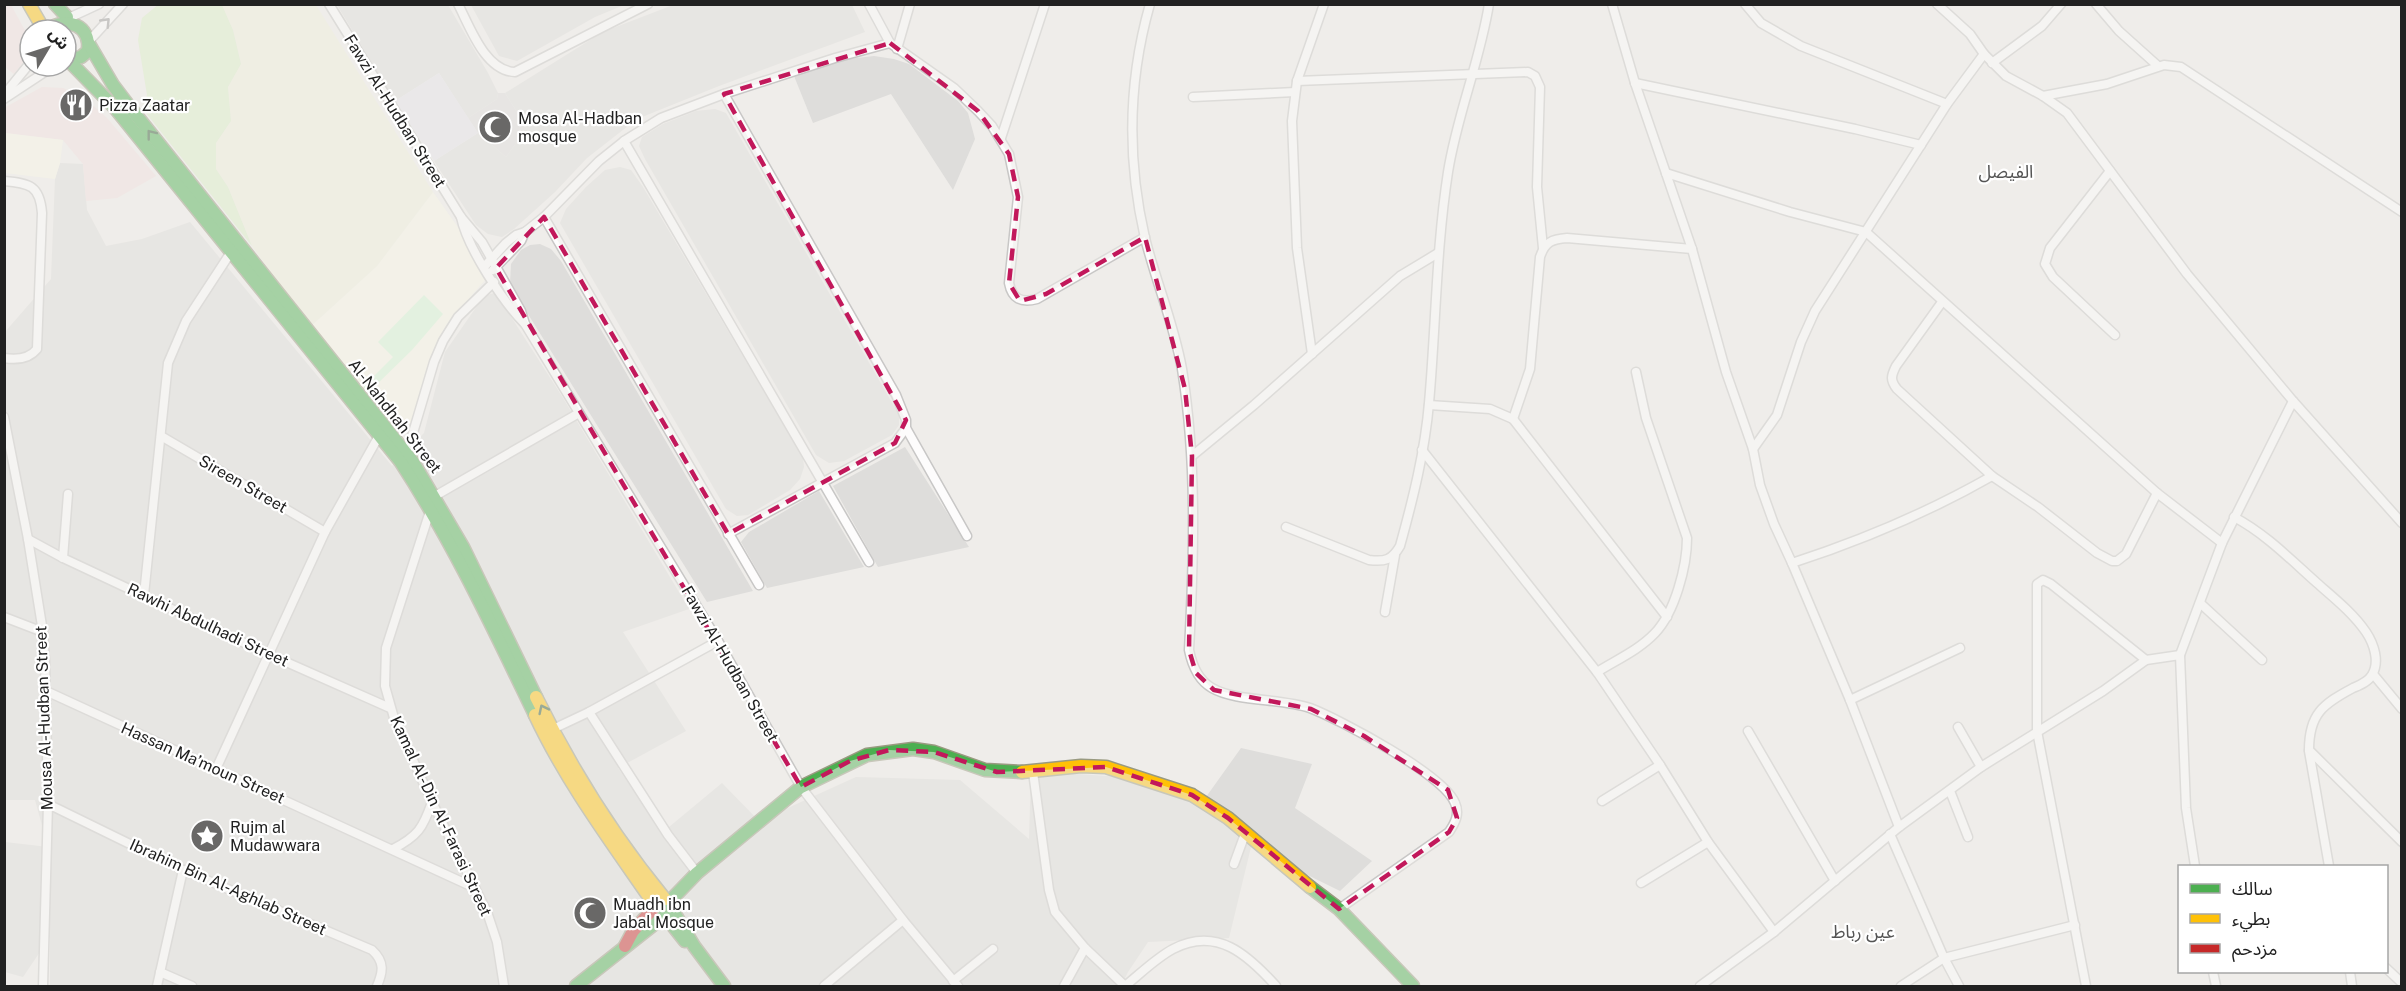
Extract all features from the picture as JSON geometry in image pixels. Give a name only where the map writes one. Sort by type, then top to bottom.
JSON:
[{"type":"street","points":[[29,4],[38,18]]},
{"type":"street","points":[[55,4],[69,17]]},
{"type":"street","points":[[65,18],[99,4]]},
{"type":"street","points":[[78,56],[82,55],[89,42],[123,4]]},
{"type":"street","name":"Fawzi Al-Hudban Street","points":[[329,4],[461,217],[482,242],[491,270],[718,641],[801,787],[903,920],[956,984]]},
{"type":"street","points":[[458,4],[493,63],[507,72],[515,72],[648,4]]},
{"type":"street","points":[[869,4],[893,46],[954,88],[985,118],[1001,138],[1009,154],[1018,197],[1009,283],[1011,291],[1019,300],[1037,299],[1145,237]]},
{"type":"street","points":[[893,46],[910,4]]},
{"type":"street","points":[[1001,138],[1045,4]]},
{"type":"street","points":[[1150,4],[1140,38],[1132,105],[1136,187],[1145,237],[1181,366],[1192,456],[1193,555],[1189,650],[1191,662],[1196,673],[1214,690],[1232,695],[1279,700],[1311,709],[1364,736],[1429,774],[1448,790],[1456,804],[1457,818],[1449,832],[1339,909]]},
{"type":"street","points":[[1311,354],[1297,248],[1291,137],[1295,92],[1324,4]]},
{"type":"street","points":[[1384,612],[1395,555],[1400,546],[1409,514],[1429,405],[1438,253],[1448,171],[1484,31],[1488,4]]},
{"type":"street","points":[[1612,4],[1635,83],[1692,249],[1726,372],[1753,449],[1760,485],[1774,524],[1850,700],[1899,827]]},
{"type":"street","points":[[1745,4],[1761,23],[1802,46],[1947,104]]},
{"type":"street","points":[[1937,4],[1970,34],[1984,54],[2006,76],[2043,96],[2067,113],[2187,274],[2293,401],[2402,523]]},
{"type":"street","points":[[1992,63],[2042,26],[2061,4]]},
{"type":"street","points":[[2096,4],[2119,31],[2158,66]]},
{"type":"street","name":"Al-Nahdhah Street","points":[[69,17],[82,22],[86,27],[89,42],[113,85],[234,248],[380,434],[430,508],[493,625],[548,743],[580,797],[663,908]]},
{"type":"street","points":[[482,242],[498,246],[525,232],[544,217],[599,161],[624,141],[661,118],[724,94],[835,58],[893,46]]},
{"type":"street","points":[[1753,449],[1777,415],[1801,342],[1815,310],[1947,104],[1984,54]]},
{"type":"street","points":[[2043,96],[2107,84],[2158,66],[2172,65],[2190,73],[2402,212]]},
{"type":"street","name":"Al-Nahdhah Street","points":[[78,70],[115,108],[407,453],[435,496],[484,587],[572,766],[663,908]]},
{"type":"street","points":[[1298,81],[1472,72],[1527,72],[1536,76],[1540,87],[1537,187],[1543,248],[1540,257],[1530,369],[1513,419]]},
{"type":"street","points":[[4,97],[19,78]]},
{"type":"street","points":[[4,97],[35,78]]},
{"type":"street","points":[[1635,83],[1921,145]]},
{"type":"street","points":[[1193,97],[1295,92]]},
{"type":"street","points":[[724,94],[896,396],[906,420],[906,428],[967,536]]},
{"type":"street","points":[[624,141],[869,562]]},
{"type":"street","points":[[2110,171],[2050,248],[2045,264],[2053,277],[2115,335]]},
{"type":"street","points":[[1666,173],[1790,212],[1866,232],[1941,302],[2157,493],[2222,543]]},
{"type":"street","points":[[4,181],[20,182],[32,187],[41,199],[42,213],[37,349],[33,354],[22,359],[4,358]]},
{"type":"street","name":"Fawzi Al-Hudban Street","points":[[461,217],[464,231],[521,311],[525,324]]},
{"type":"street","points":[[544,217],[759,585]]},
{"type":"street","points":[[491,270],[521,241],[525,232]]},
{"type":"street","points":[[1543,248],[1554,239],[1567,238],[1692,249]]},
{"type":"street","points":[[407,453],[434,362],[443,341],[491,270],[506,243]]},
{"type":"street","points":[[144,595],[165,384],[172,350],[186,321],[234,248]]},
{"type":"street","points":[[1192,456],[1400,276],[1438,253]]},
{"type":"street","points":[[1941,302],[1896,366],[1891,375],[1891,381],[1992,476],[2038,507],[2097,553],[2112,561],[2126,554],[2157,493]]},
{"type":"street","points":[[1597,672],[1655,634],[1667,617],[1687,556],[1687,538],[1646,418],[1636,372]]},
{"type":"street","points":[[2195,865],[2186,808],[2180,655],[2222,543],[2293,401]]},
{"type":"street","points":[[1429,405],[1490,409],[1502,412],[1513,419],[1667,617]]},
{"type":"street","points":[[435,496],[579,413]]},
{"type":"street","name":"Mousa Al-Hudban Street","points":[[4,417],[28,539],[43,632],[48,804],[43,987]]},
{"type":"street","points":[[728,534],[895,442],[906,428]]},
{"type":"street","points":[[216,769],[325,532],[380,434]]},
{"type":"street","name":"Sireen Street","points":[[161,436],[325,532]]},
{"type":"street","points":[[1422,450],[1597,672],[1660,765],[1708,842],[1774,932]]},
{"type":"street","points":[[1792,563],[1833,550],[1929,508],[1992,476]]},
{"type":"street","points":[[63,558],[68,494]]},
{"type":"street","name":"Kamal Al-Din Al-Farasi Street","points":[[430,508],[386,648],[385,686],[390,708],[432,802],[487,912],[496,942],[504,987]]},
{"type":"street","points":[[2234,517],[2269,540],[2356,619],[2374,647],[2376,658],[2373,674],[2362,684],[2336,698],[2318,712],[2310,729],[2309,750],[2329,865]]},
{"type":"street","points":[[1286,527],[1369,560],[1383,561],[1395,555]]},
{"type":"street","name":"Rawhi Abdulhadi Street","points":[[28,539],[63,558],[268,654],[390,708]]},
{"type":"street","points":[[2086,987],[2037,731],[2037,584],[2043,580],[2051,584],[2146,660]]},
{"type":"street","points":[[2200,603],[2262,660]]},
{"type":"street","points":[[4,617],[43,632]]},
{"type":"street","points":[[553,729],[589,712],[718,641]]},
{"type":"street","points":[[1850,700],[1960,648]]},
{"type":"street","points":[[1700,987],[1774,932],[1890,834],[1981,767],[2103,691],[2146,660],[2180,655]]},
{"type":"street","points":[[2373,674],[2402,709]]},
{"type":"street","name":"Hassan Ma’moun Street","points":[[46,692],[475,888]]},
{"type":"street","points":[[589,712],[668,835],[697,873]]},
{"type":"street","points":[[1958,727],[1981,767]]},
{"type":"street","points":[[1748,731],[1835,881]]},
{"type":"street","points":[[581,985],[624,947],[647,932],[663,908],[697,873],[801,787],[850,761],[867,755],[889,750],[913,749],[933,752],[997,772],[1033,772],[1081,766],[1106,767],[1192,795],[1228,818],[1296,877],[1339,909],[1413,987]]},
{"type":"street","points":[[2309,750],[2402,842]]},
{"type":"street","points":[[1602,801],[1660,765]]},
{"type":"street","points":[[1033,772],[1055,912],[1085,948],[1125,986],[1172,949],[1191,942],[1218,941],[1238,950],[1276,987]]},
{"type":"street","points":[[1950,791],[1968,837]]},
{"type":"street","points":[[393,849],[409,841],[422,829],[432,802]]},
{"type":"street","name":"Ibrahim Bin Al-Aghlab Street","points":[[48,804],[183,870],[372,950],[381,961],[383,972],[377,987]]},
{"type":"street","points":[[1234,864],[1245,834]]},
{"type":"street","points":[[1890,834],[1959,987]]},
{"type":"street","points":[[1641,883],[1708,842]]},
{"type":"street","points":[[157,987],[183,870]]},
{"type":"street","points":[[663,908],[724,987]]},
{"type":"street","points":[[825,987],[903,920]]},
{"type":"street","points":[[1901,987],[1944,958],[2075,925]]},
{"type":"street","points":[[1064,987],[1085,948]]},
{"type":"street","points":[[956,984],[993,949]]},
{"type":"street","points":[[2388,970],[2402,983]]},
{"type":"street","points":[[160,972],[192,987]]},
{"type":"highlighted area","points":[[890,43],[978,111],[1009,154],[1018,197],[1009,283],[1020,301],[1046,294],[1145,237],[1185,389],[1192,456],[1189,650],[1196,673],[1214,690],[1311,709],[1364,736],[1448,790],[1457,818],[1449,832],[1339,909],[1228,818],[1192,795],[1106,767],[997,772],[934,752],[889,750],[850,761],[801,787],[496,268],[544,217],[728,534],[895,443],[906,420],[724,94]]},
{"type":"shaded area","points":[[5,4],[11,5],[18,18],[18,69],[14,74],[5,67]]},
{"type":"shaded area","points":[[222,5],[316,5],[433,192],[377,266],[310,327],[252,246],[228,187],[216,169],[216,143],[231,121],[228,87],[241,64],[233,30]]},
{"type":"shaded area","points":[[337,5],[448,5],[488,73],[498,93],[497,99],[468,118],[439,73],[395,101]]},
{"type":"shaded area","points":[[471,5],[624,5],[595,17],[517,61],[499,56]]},
{"type":"shaded area","points":[[673,5],[852,5],[865,32],[637,119],[587,158],[555,192],[502,237],[488,234],[476,225],[434,161],[478,133],[506,157],[527,128],[505,93],[603,32]]},
{"type":"shaded area","points":[[874,56],[909,64],[958,101],[968,113],[975,139],[953,190],[891,94],[813,123],[794,76],[848,59]]},
{"type":"shaded area","points":[[439,73],[478,133],[434,161],[395,101]]},
{"type":"shaded area","points":[[42,87],[63,88],[86,99],[107,118],[156,176],[117,198],[86,201],[83,164],[63,140],[5,133],[4,108]]},
{"type":"shaded area","points":[[498,93],[505,93],[527,128],[506,157],[478,133],[468,118],[497,99]]},
{"type":"shaded area","points":[[715,109],[726,113],[899,415],[899,425],[892,435],[844,461],[829,463],[816,455],[639,146],[642,137],[663,124],[696,111]]},
{"type":"shaded area","points":[[5,133],[63,140],[55,179],[5,173]]},
{"type":"shaded area","points":[[60,163],[83,164],[87,210],[106,246],[142,239],[190,222],[392,466],[424,433],[445,352],[484,296],[494,293],[563,398],[689,609],[623,632],[686,731],[618,768],[663,832],[722,783],[759,821],[856,777],[960,780],[1029,839],[1031,771],[1122,777],[1206,797],[1241,748],[1312,764],[1295,808],[1372,861],[1340,891],[1251,847],[1229,938],[1148,942],[1121,986],[50,986],[50,937],[23,977],[5,972],[5,842],[48,847],[35,800],[5,800],[5,332],[51,279],[55,179]]},
{"type":"shaded area","points":[[620,167],[631,170],[643,187],[803,458],[804,467],[800,479],[790,490],[748,515],[737,516],[726,509],[560,223],[566,209],[586,187],[605,170]]},
{"type":"shaded area","points":[[433,192],[462,233],[484,272],[485,280],[446,325],[425,373],[413,423],[409,430],[401,434],[393,432],[310,327],[377,266]]},
{"type":"shaded area","points":[[540,244],[551,249],[561,261],[753,591],[707,602],[518,298],[510,283],[511,264],[521,250],[530,245]]},
{"type":"shaded area","points":[[905,447],[969,547],[878,567],[833,486]]},
{"type":"shaded area","points":[[819,491],[864,567],[767,588],[741,542],[749,532]]},
{"type":"green space","points":[[159,4],[222,5],[233,30],[241,64],[228,87],[231,121],[216,143],[216,169],[228,187],[252,246],[142,108],[147,95],[138,40],[142,18]]},
{"type":"green space","points":[[424,295],[443,314],[412,350],[368,393],[363,387],[393,357],[378,342]]},
{"type":"traffic: fast","points":[[55,4],[67,17]]},
{"type":"traffic: fast","points":[[78,27],[82,29],[88,42],[88,51],[78,58]]},
{"type":"traffic: fast","points":[[89,44],[113,85],[132,110],[413,462],[463,547],[536,697]]},
{"type":"traffic: fast","points":[[78,70],[115,108],[400,461],[455,554],[535,715]]},
{"type":"traffic: fast","points":[[669,902],[697,873],[801,787],[867,755],[913,749],[934,752],[985,770],[1022,772]]},
{"type":"traffic: fast","points":[[1310,887],[1339,909],[1413,986]]},
{"type":"traffic: fast","points":[[672,909],[694,946],[724,986]]},
{"type":"traffic: fast","points":[[576,986],[663,917]]},
{"type":"traffic: fast","points":[[666,917],[685,941]]},
{"type":"traffic: slow","points":[[29,4],[37,18]]},
{"type":"traffic: slow","points":[[536,697],[594,802],[665,899]]},
{"type":"traffic: slow","points":[[535,715],[576,789],[654,904]]},
{"type":"traffic: slow","points":[[1022,772],[1081,766],[1106,767],[1192,795],[1228,818],[1310,887]]},
{"type":"traffic: jam","points":[[625,946],[633,931],[653,909]]},
{"type":"place","name":"Pizza Zaatar","points":[[76,105]]},
{"type":"place","name":"Mosa Al-Hadban mosque","points":[[495,127]]},
{"type":"place","name":"Rujm al Mudawwara","points":[[207,836]]},
{"type":"place","name":"Muadh ibn Jabal Mosque","points":[[590,913]]},
{"type":"district","name":"الفيصل","points":[[2006,171]]},
{"type":"district","name":"عين رباط","points":[[1863,931]]}]
